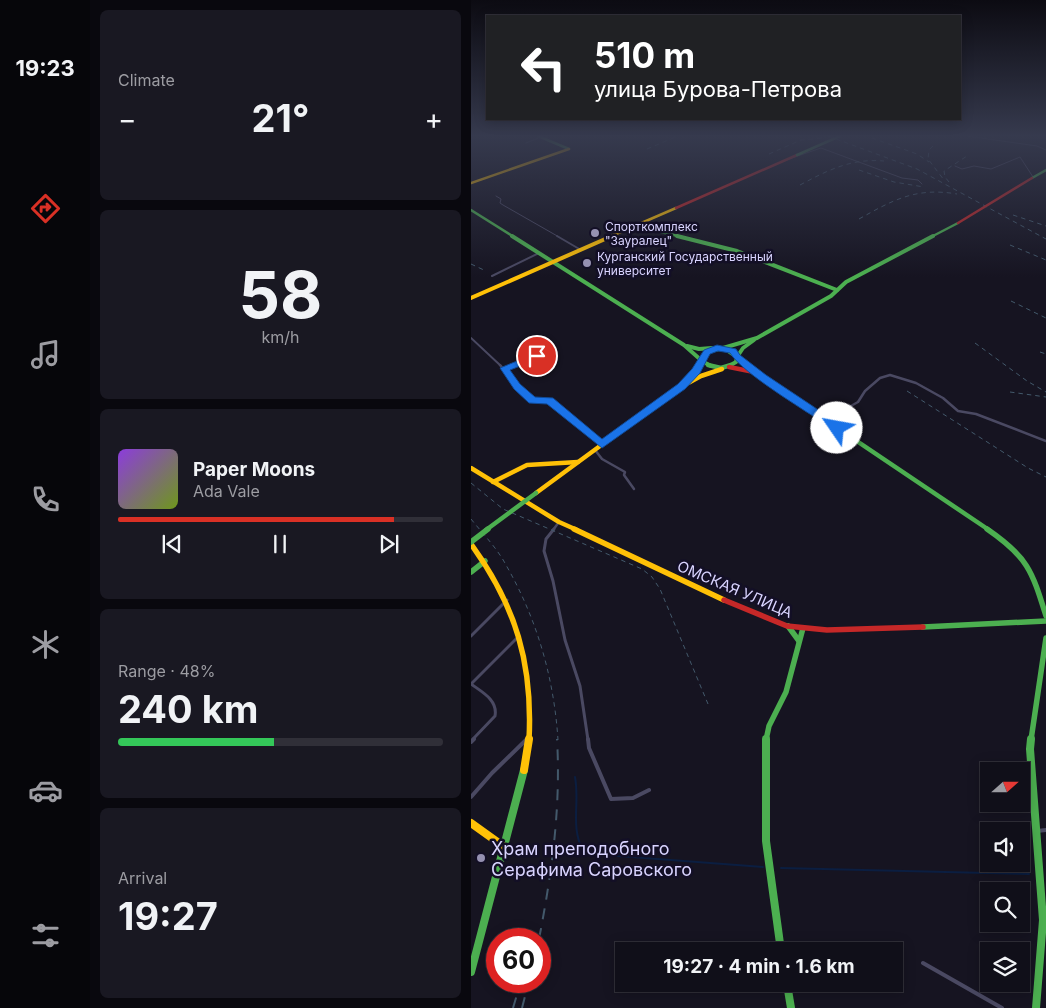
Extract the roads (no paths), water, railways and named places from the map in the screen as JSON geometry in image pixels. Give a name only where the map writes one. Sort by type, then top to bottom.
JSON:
[{"type":"main road","points":[[471,298],[733,183]]},
{"type":"main road","points":[[471,972],[516,800],[529,737],[530,692],[519,636],[507,599],[485,561],[472,545],[536,493],[681,386],[736,362],[743,348],[757,338],[823,301],[851,280],[958,223],[1025,183]]},
{"type":"main road","points":[[471,210],[684,345],[709,367],[745,369],[760,375]]},
{"type":"main road","points":[[636,226],[737,251],[837,290]]},
{"type":"main road","points":[[681,386],[707,352],[757,338]]},
{"type":"main road","points":[[684,345],[699,349],[720,348],[733,351],[737,357],[760,375],[993,533],[1020,555],[1034,576],[1046,616]]},
{"type":"main road","points":[[493,482],[527,465],[579,462]]},
{"type":"main road","points":[[564,463],[571,468]]},
{"type":"main road","name":"ОМСКАЯ УЛИЦА","points":[[471,468],[559,522],[708,594],[787,626],[865,630],[1046,621]]},
{"type":"main road","points":[[471,572],[485,561]]},
{"type":"main road","points":[[787,626],[793,631],[799,642]]},
{"type":"main road","points":[[780,942],[766,841],[765,740],[769,726],[786,692],[803,628]]},
{"type":"main road","points":[[1036,1008],[1044,920],[1035,831],[1030,749],[1046,638]]},
{"type":"main road","points":[[471,823],[503,846]]},
{"type":"main road","points":[[788,992],[791,1008]]},
{"type":"street","points":[[496,196],[501,199],[503,205],[581,250]]},
{"type":"street","points":[[492,276],[539,254]]},
{"type":"street","points":[[471,338],[505,368],[517,386],[533,400],[549,401],[602,445]]},
{"type":"street","points":[[505,368],[537,356]]},
{"type":"street","points":[[826,420],[858,402],[863,397],[865,390],[880,378],[890,375],[917,383],[950,402],[958,411],[976,414],[1046,441]]},
{"type":"street","points":[[595,450],[602,459],[625,472],[624,475],[634,489]]},
{"type":"street","points":[[559,522],[546,539],[544,551],[553,581],[565,640],[580,686],[589,748],[611,799],[633,798],[649,790]]},
{"type":"street","points":[[471,636],[507,599]]},
{"type":"street","points":[[471,742],[495,716],[496,712],[495,705],[471,684],[519,636]]},
{"type":"street","points":[[471,796],[491,773],[529,737]]},
{"type":"street","points":[[1035,831],[1046,830]]},
{"type":"street","points":[[923,963],[1002,1008]]},
{"type":"waterway","points":[[575,777],[576,823],[583,851],[618,856],[763,867]]},
{"type":"waterway","points":[[781,868],[1029,874]]},
{"type":"railway","points":[[800,185],[804,183]]},
{"type":"railway","points":[[900,183],[924,187]]},
{"type":"railway","points":[[943,183],[1046,239]]},
{"type":"railway","points":[[859,219],[905,197],[929,192],[957,194]]},
{"type":"railway","points":[[1013,215],[1046,226]]},
{"type":"railway","points":[[1010,245],[1046,260]]},
{"type":"railway","points":[[471,264],[486,271]]},
{"type":"railway","points":[[1011,301],[1046,318]]},
{"type":"railway","points":[[975,343],[1027,381],[1046,392]]},
{"type":"railway","points":[[1040,352],[1046,354]]},
{"type":"railway","points":[[907,391],[1028,468],[1046,477]]},
{"type":"railway","points":[[1010,392],[1046,397]]},
{"type":"railway","points":[[471,483],[503,509],[642,569],[652,577],[660,589],[708,704]]},
{"type":"railway","points":[[471,519],[502,559],[527,606],[548,672],[553,694],[558,740]]},
{"type":"railway","points":[[541,928],[554,839],[558,790],[557,739]]},
{"type":"railway","points":[[513,1008],[517,993]]},
{"type":"railway","points":[[522,1008],[526,993]]},
{"type":"place","name":"Спорткомплекс \"Зауралец\"","points":[[595,233]]},
{"type":"place","name":"Курганский Государственный университет","points":[[587,263]]},
{"type":"place","name":"Храм преподобного Серафима Саровского","points":[[481,858]]}]
